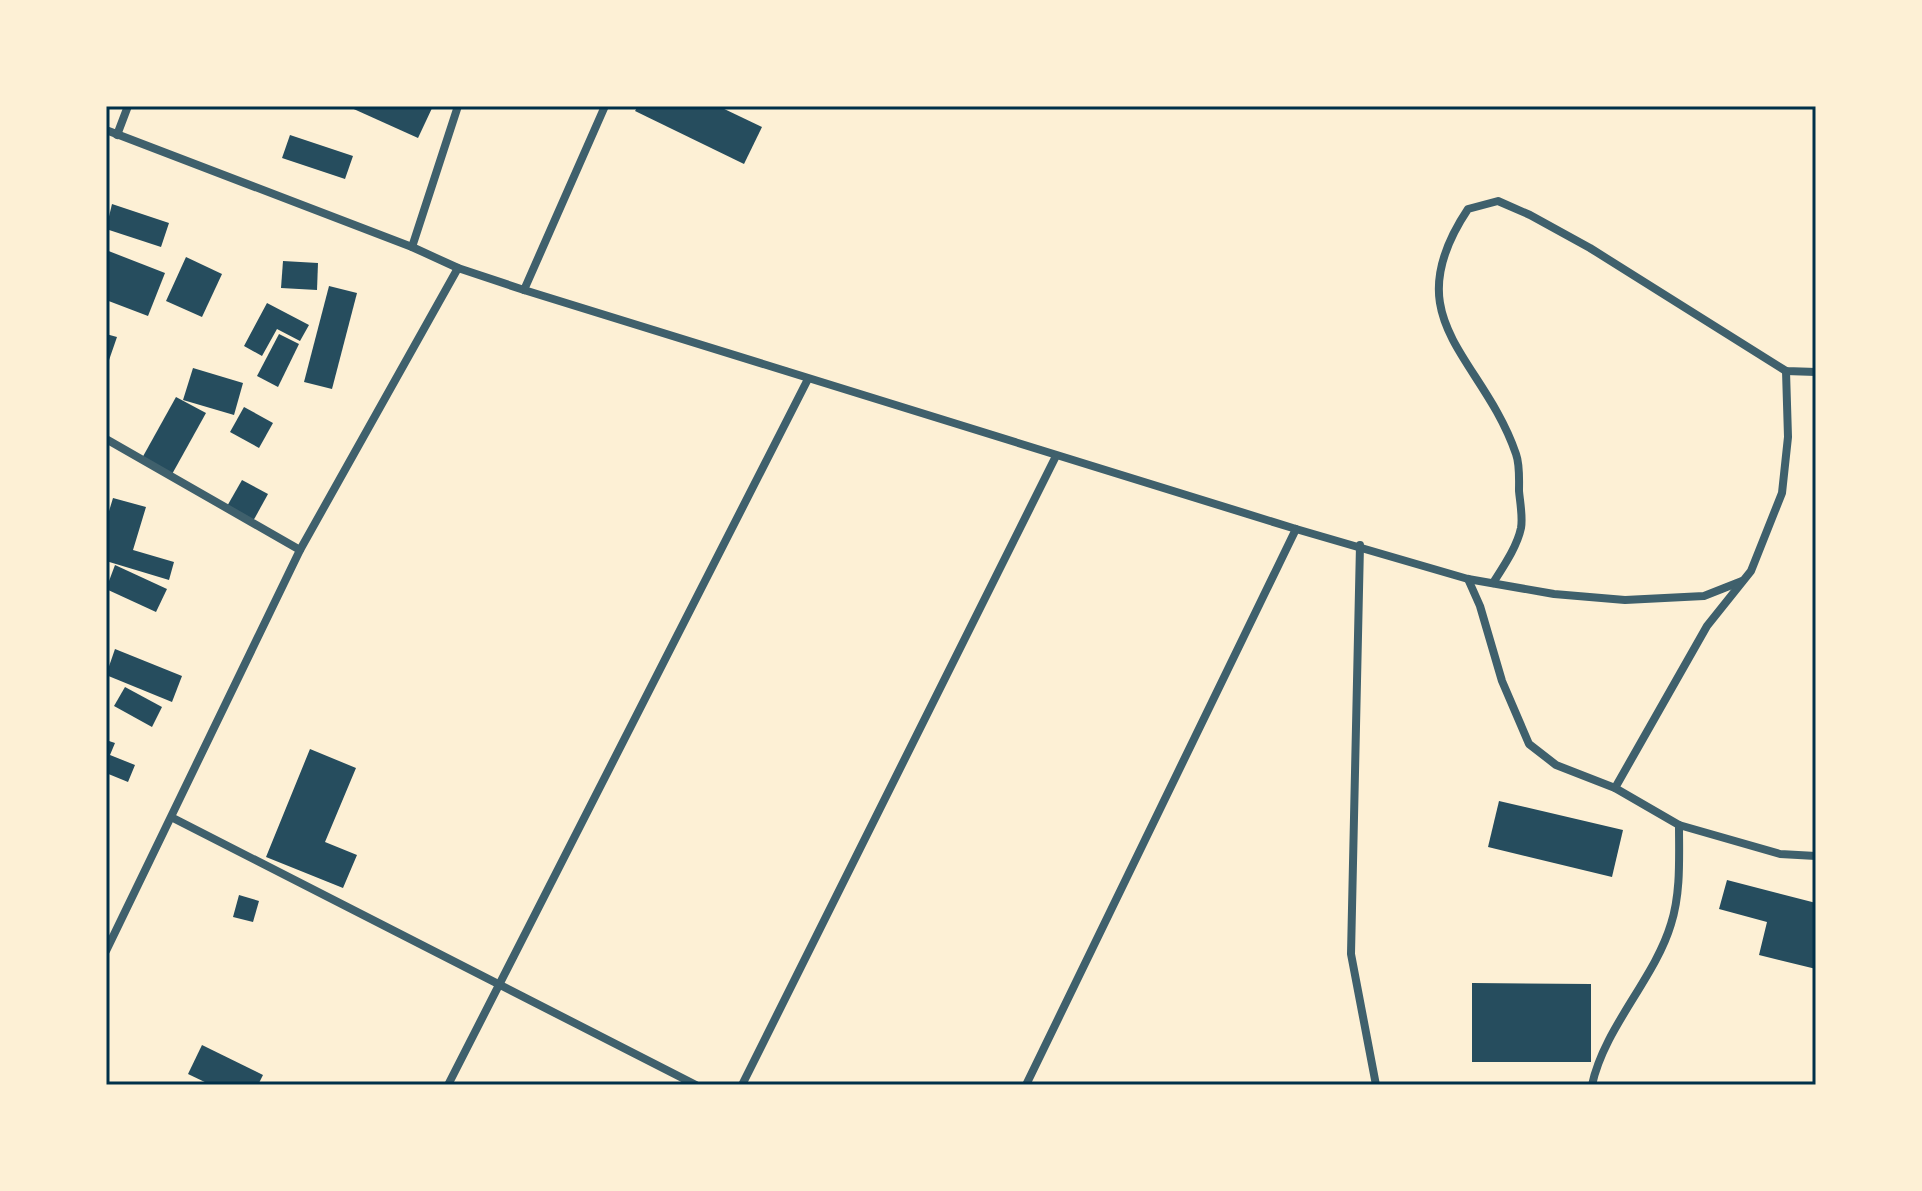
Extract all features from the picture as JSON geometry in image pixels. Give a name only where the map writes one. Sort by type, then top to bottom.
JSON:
[{"type":"street","points":[[117,135],[128,106]]},
{"type":"street","points":[[412,247],[458,106]]},
{"type":"street","points":[[524,290],[605,106]]},
{"type":"street","points":[[106,130],[412,247],[458,268],[524,290],[1056,456],[1468,579],[1554,594],[1625,600],[1704,596],[1742,581]]},
{"type":"street","points":[[1493,583],[1522,528],[1517,456],[1476,375],[1443,325],[1438,298],[1440,264],[1452,233],[1468,209],[1498,201],[1530,215],[1590,248],[1786,371],[1816,372]]},
{"type":"street","points":[[106,951],[300,550],[458,268]]},
{"type":"street","points":[[1615,788],[1707,626],[1751,571],[1782,493],[1788,437],[1786,371]]},
{"type":"street","points":[[448,1085],[808,379]]},
{"type":"street","points":[[106,439],[300,550]]},
{"type":"street","points":[[742,1085],[1056,456]]},
{"type":"street","points":[[1026,1085],[1296,529]]},
{"type":"street","points":[[1360,545],[1351,954],[1376,1085]]},
{"type":"street","points":[[1468,579],[1480,606],[1502,681],[1529,744],[1556,765],[1615,788],[1679,825],[1780,854],[1816,856]]},
{"type":"street","points":[[173,818],[696,1085]]},
{"type":"street","points":[[1592,1085],[1606,1047],[1671,925],[1679,876],[1679,825]]},
{"type":"building","points":[[347,106],[433,106],[418,138]]},
{"type":"building","points":[[638,106],[718,106],[762,127],[744,164],[635,111]]},
{"type":"building","points":[[290,135],[353,156],[345,179],[282,158]]},
{"type":"building","points":[[112,204],[169,223],[161,247],[106,229]]},
{"type":"building","points":[[106,250],[165,273],[148,316],[106,300]]},
{"type":"building","points":[[186,257],[222,274],[202,317],[166,301]]},
{"type":"building","points":[[283,261],[318,263],[317,290],[281,288]]},
{"type":"building","points":[[329,286],[357,293],[332,389],[304,382]]},
{"type":"building","points":[[267,303],[309,325],[300,341],[277,329],[262,356],[244,346]]},
{"type":"building","points":[[106,334],[117,337],[108,363],[106,362]]},
{"type":"building","points":[[279,334],[299,344],[278,387],[257,376]]},
{"type":"building","points":[[193,368],[243,383],[234,415],[183,400]]},
{"type":"building","points":[[176,397],[206,413],[171,476],[141,460]]},
{"type":"building","points":[[244,407],[273,423],[259,448],[230,432]]},
{"type":"building","points":[[242,480],[268,494],[252,523],[226,508]]},
{"type":"building","points":[[113,498],[146,507],[133,550],[174,562],[169,580],[106,561],[106,521]]},
{"type":"building","points":[[115,565],[167,589],[156,612],[106,589]]},
{"type":"building","points":[[115,649],[182,676],[172,702],[106,675]]},
{"type":"building","points":[[125,687],[162,707],[152,727],[114,706]]},
{"type":"building","points":[[106,740],[115,743],[110,755],[135,765],[128,782],[106,773]]},
{"type":"building","points":[[310,749],[356,768],[325,842],[357,855],[343,888],[266,857]]},
{"type":"building","points":[[1499,801],[1623,830],[1612,877],[1488,847]]},
{"type":"building","points":[[1727,880],[1816,903],[1816,969],[1759,955],[1767,922],[1719,909]]},
{"type":"building","points":[[239,895],[259,901],[253,922],[233,917]]},
{"type":"building","points":[[1472,983],[1591,984],[1591,1062],[1472,1062]]},
{"type":"building","points":[[202,1045],[263,1075],[258,1085],[211,1085],[188,1074]]}]
